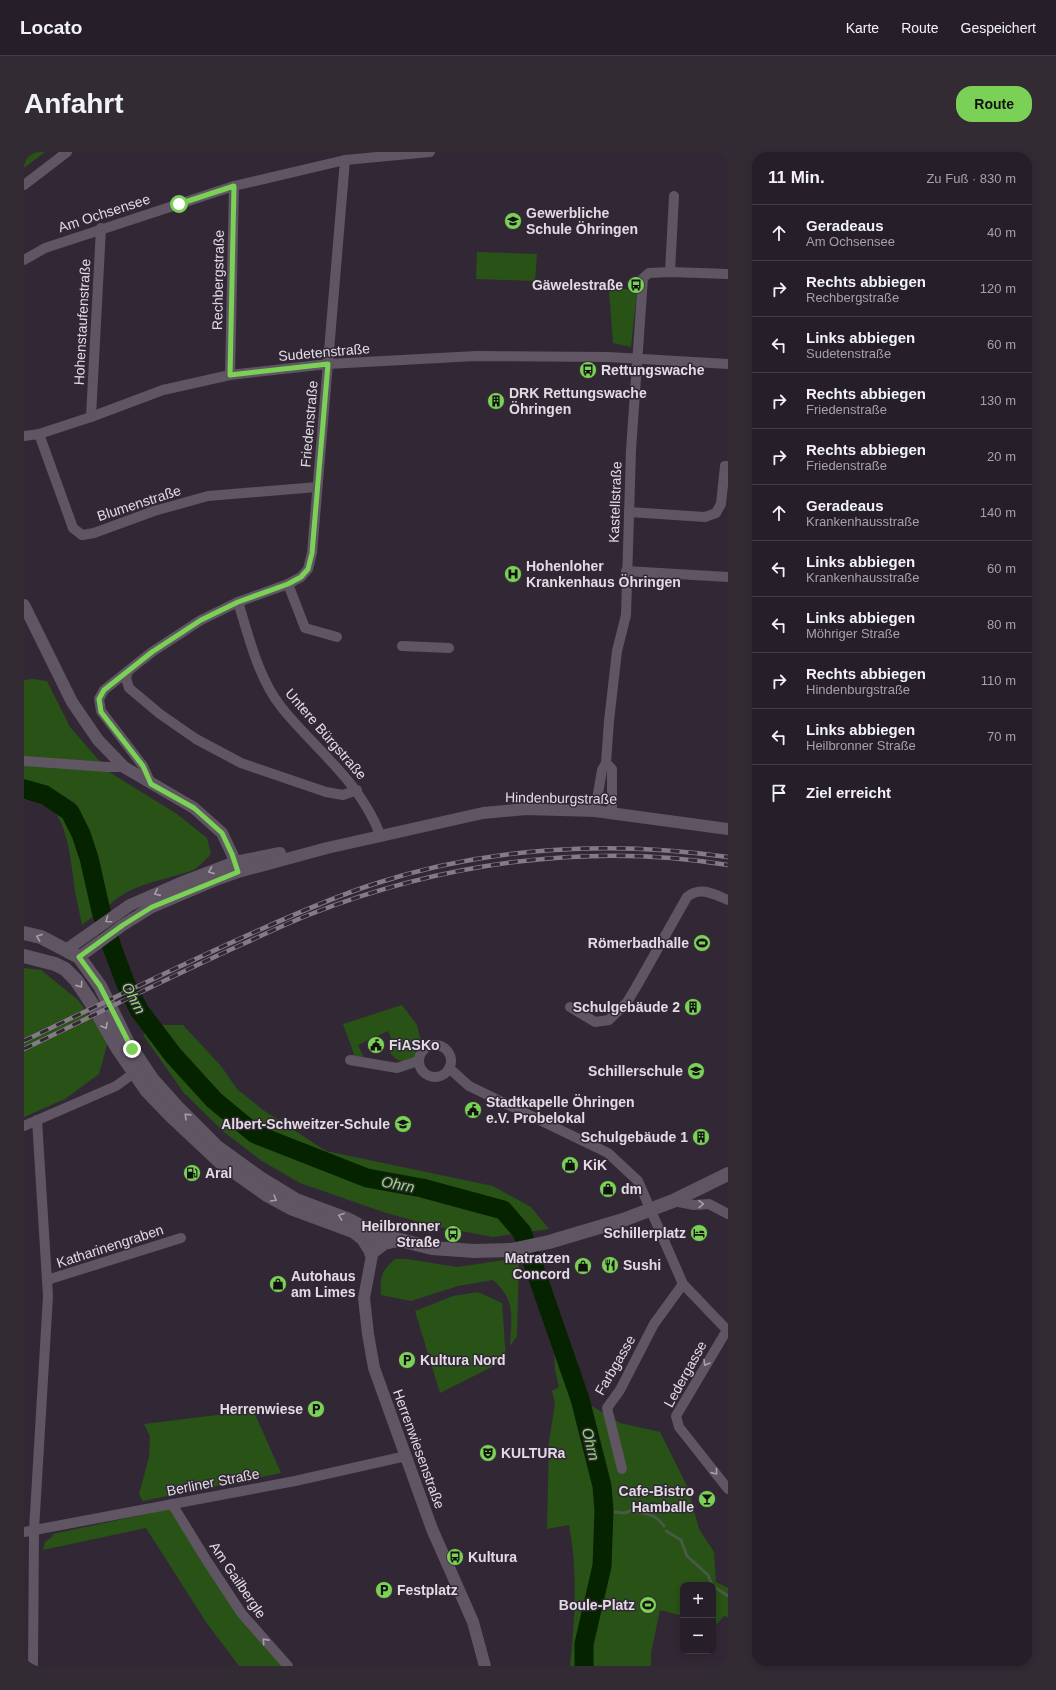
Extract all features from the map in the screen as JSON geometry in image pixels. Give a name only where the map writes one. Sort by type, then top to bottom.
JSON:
[{"type":"main road","points":[[24,933],[41,938],[79,957],[100,986],[128,1043],[152,1079],[217,1146],[260,1178],[296,1200],[347,1219],[376,1234]]},
{"type":"main road","points":[[60,966],[66,950]]},
{"type":"main road","points":[[24,956],[60,966],[76,980],[118,1049],[147,1091],[170,1115],[225,1165],[292,1209],[350,1230],[376,1234],[432,1248],[474,1251],[511,1250],[549,1242],[652,1210],[728,1174]]},
{"type":"main road","points":[[60,966],[79,957]]},
{"type":"main road","points":[[371,1253],[384,1243],[398,1240]]},
{"type":"street","points":[[24,185],[67,152]]},
{"type":"street","name":"Am Ochsensee","points":[[24,260],[45,248],[101,228],[234,186],[345,160],[430,152]]},
{"type":"street","name":"Friedenstraße","points":[[151,784],[143,766],[101,712],[99,699],[104,690],[152,652],[201,620],[238,602],[288,584],[301,577],[308,569],[312,553],[345,160]]},
{"type":"street","name":"Rechbergstraße","points":[[230,375],[234,186]]},
{"type":"street","points":[[670,272],[674,196]]},
{"type":"street","name":"Hohenstaufenstraße","points":[[91,417],[101,228]]},
{"type":"street","points":[[637,359],[643,278],[649,273],[670,272],[728,274]]},
{"type":"street","name":"Sudetenstraße","points":[[24,436],[39,434],[91,417],[163,390],[230,375],[328,364],[476,356],[608,357],[728,364]]},
{"type":"street","name":"Kastellstraße","points":[[595,811],[602,770],[606,763],[614,670],[626,615],[626,571],[637,359]]},
{"type":"street","name":"Blumenstraße","points":[[39,434],[73,528],[82,535],[94,533],[154,511],[208,496],[317,487]]},
{"type":"street","points":[[629,512],[705,517],[716,513],[720,504],[725,466],[728,466]]},
{"type":"street","points":[[626,571],[728,577]]},
{"type":"street","points":[[288,584],[305,628],[337,637]]},
{"type":"street","name":"Untere Bürgstraße","points":[[238,602],[265,683],[282,707],[334,763],[356,790],[376,822],[376,838]]},
{"type":"street","points":[[24,605],[72,702],[98,740],[124,767],[194,808],[222,833],[236,867]]},
{"type":"street","points":[[402,646],[449,648]]},
{"type":"street","points":[[128,671],[126,678],[129,688],[160,714],[202,743],[241,763],[326,792],[343,795],[356,790]]},
{"type":"street","points":[[24,760],[106,767],[124,767]]},
{"type":"street","name":"Kastellstraße","points":[[606,763],[612,769],[612,813]]},
{"type":"street","name":"Hindenburgstraße","points":[[66,950],[130,905],[184,881],[236,867],[376,838],[483,813],[526,809],[595,811],[728,829]]},
{"type":"street","name":"Hindenburgstraße","points":[[79,957],[123,925],[152,907],[236,867]]},
{"type":"street","points":[[570,1007],[595,1022],[609,1020],[627,1002],[687,897],[692,893],[708,892],[728,900]]},
{"type":"street","points":[[438,1044],[446,1049],[450,1054],[451,1061],[449,1068],[446,1073],[440,1076],[430,1076],[423,1072],[419,1066],[419,1055],[429,1045],[438,1044]]},
{"type":"street","points":[[350,1060],[397,1068],[418,1061]]},
{"type":"street","points":[[449,1068],[469,1086],[608,1153],[638,1181],[652,1210],[683,1284],[727,1330]]},
{"type":"street","points":[[24,1126],[116,1086],[134,1073]]},
{"type":"street","name":"Katharinengraben","points":[[33,1666],[29,1531],[48,1304],[37,1120]]},
{"type":"street","points":[[673,1201],[694,1204],[709,1204],[728,1214]]},
{"type":"street","points":[[350,1230],[362,1239],[371,1253]]},
{"type":"street","name":"Herrenwiesenstraße","points":[[376,1234],[371,1253],[364,1298],[374,1368],[432,1529],[474,1622],[485,1666]]},
{"type":"street","name":"Katharinengraben","points":[[47,1280],[181,1238]]},
{"type":"street","name":"Farbgasse","points":[[622,1470],[607,1408],[620,1390],[654,1324],[683,1284]]},
{"type":"street","name":"Ledergasse","points":[[727,1330],[676,1416],[679,1427],[728,1489]]},
{"type":"street","name":"Berliner Straße","points":[[29,1531],[295,1480],[406,1456]]},
{"type":"street","name":"Am Gailbergle","points":[[172,1504],[242,1614],[288,1666]]},
{"type":"green space","points":[[28,152],[45,152],[24,168],[24,155]]},
{"type":"green space","points":[[477,252],[537,254],[535,281],[476,279]]},
{"type":"green space","points":[[613,287],[637,291],[631,347],[613,343],[609,290]]},
{"type":"green space","points":[[33,679],[47,681],[70,727],[109,772],[177,814],[207,838],[211,854],[200,865],[193,870],[146,884],[124,894],[106,909],[75,803],[48,786],[24,784],[24,680]]},
{"type":"green space","points":[[24,794],[33,795],[54,802],[68,814],[97,913],[82,925],[65,832],[55,812],[42,803],[24,800]]},
{"type":"green space","points":[[24,968],[41,970],[78,1000],[108,1041],[99,1074],[65,1099],[24,1117]]},
{"type":"green space","points":[[402,1005],[417,1025],[423,1050],[419,1055],[418,1061],[401,1061],[391,1054],[389,1050],[397,1044],[394,1044],[388,1031],[358,1045],[364,1058],[350,1060],[354,1054],[343,1024]]},
{"type":"green space","points":[[156,1025],[183,1025],[221,1066],[237,1089],[263,1110],[326,1151],[493,1186],[531,1207],[549,1229],[493,1237],[434,1226],[386,1213],[300,1183],[262,1161],[224,1132],[184,1093],[143,1035]]},
{"type":"green space","points":[[519,1258],[517,1336],[510,1346],[511,1310],[506,1295],[493,1280],[458,1286],[411,1301],[381,1295],[382,1275],[395,1259],[407,1259],[457,1267]]},
{"type":"green space","points":[[478,1292],[502,1303],[506,1360],[440,1393],[415,1311],[453,1296]]},
{"type":"green space","points":[[566,1345],[587,1403],[620,1423],[660,1432],[688,1488],[699,1529],[714,1552],[716,1582],[680,1582],[680,1615],[660,1610],[651,1653],[651,1666],[570,1666],[575,1596],[572,1542],[569,1525],[547,1529],[549,1442],[555,1403],[552,1391],[559,1387],[555,1370],[554,1346]]},
{"type":"green space","points":[[249,1411],[255,1414],[281,1473],[143,1501],[139,1494],[149,1457],[150,1436],[144,1424]]},
{"type":"green space","points":[[170,1509],[284,1666],[239,1666],[206,1622],[146,1528],[43,1550],[45,1542],[53,1536],[53,1534]]},
{"type":"green space","points":[[716,1582],[728,1588],[728,1617],[724,1616],[716,1625]]},
{"type":"waterway","name":"Ohrn","points":[[24,789],[45,795],[70,812],[81,834],[89,858],[101,911],[125,982],[139,1010],[173,1055],[214,1100],[255,1134],[367,1178],[422,1188],[503,1210],[522,1232],[580,1399],[602,1486],[604,1511],[602,1566],[584,1644],[584,1666]]},
{"type":"waterway","points":[[604,1511],[624,1513],[630,1511]]},
{"type":"waterway","points":[[638,1512],[653,1516],[664,1526]]},
{"type":"waterway","points":[[666,1531],[681,1540],[687,1556],[708,1575],[711,1582]]},
{"type":"waterway","points":[[716,1588],[728,1596]]},
{"type":"railway","points":[[24,1041],[169,971],[286,918],[359,889],[417,872],[461,862],[550,850],[594,848],[639,849],[728,857]]},
{"type":"railway","points":[[24,1049],[188,969],[294,921],[361,896],[412,882],[464,870],[516,862],[570,857],[623,856],[676,858],[728,865]]},
{"type":"place","name":"Gewerbliche Schule Öhringen","points":[[513,221]]},
{"type":"place","name":"Gäwelestraße","points":[[636,285]]},
{"type":"place","name":"Rettungswache","points":[[588,370]]},
{"type":"place","name":"DRK Rettungswache Öhringen","points":[[496,401]]},
{"type":"place","name":"Hohenloher Krankenhaus Öhringen","points":[[513,574]]},
{"type":"place","name":"Römerbadhalle","points":[[702,943]]},
{"type":"place","name":"Schulgebäude 2","points":[[693,1007]]},
{"type":"place","name":"FiASKo","points":[[376,1045]]},
{"type":"place","name":"Schillerschule","points":[[696,1071]]},
{"type":"place","name":"Stadtkapelle Öhringen e.V. Probelokal","points":[[473,1110]]},
{"type":"place","name":"Albert-Schweitzer-Schule","points":[[403,1124]]},
{"type":"place","name":"Schulgebäude 1","points":[[701,1137]]},
{"type":"place","name":"KiK","points":[[570,1165]]},
{"type":"place","name":"Aral","points":[[192,1173]]},
{"type":"place","name":"dm","points":[[608,1189]]},
{"type":"place","name":"Schillerplatz","points":[[699,1233]]},
{"type":"place","name":"Heilbronner Straße","points":[[453,1234]]},
{"type":"place","name":"Sushi","points":[[610,1265]]},
{"type":"place","name":"Matratzen Concord","points":[[583,1266]]},
{"type":"place","name":"Autohaus am Limes","points":[[278,1284]]},
{"type":"place","name":"Kultura Nord","points":[[407,1360]]},
{"type":"place","name":"Herrenwiese","points":[[316,1409]]},
{"type":"place","name":"KULTURa","points":[[488,1453]]},
{"type":"place","name":"Cafe-Bistro Hamballe","points":[[707,1499]]},
{"type":"place","name":"Kultura","points":[[455,1557]]},
{"type":"place","name":"Festplatz","points":[[384,1590]]},
{"type":"place","name":"Boule-Platz","points":[[648,1605]]},
{"type":"route","points":[[132,1049],[100,986],[79,957],[123,925],[152,907],[238,872],[232,854],[222,833],[194,808],[151,784],[143,766],[101,712],[99,699],[104,690],[152,652],[201,620],[238,602],[288,584],[301,577],[308,569],[312,553],[328,364],[230,375],[234,186],[179,204]]}]
